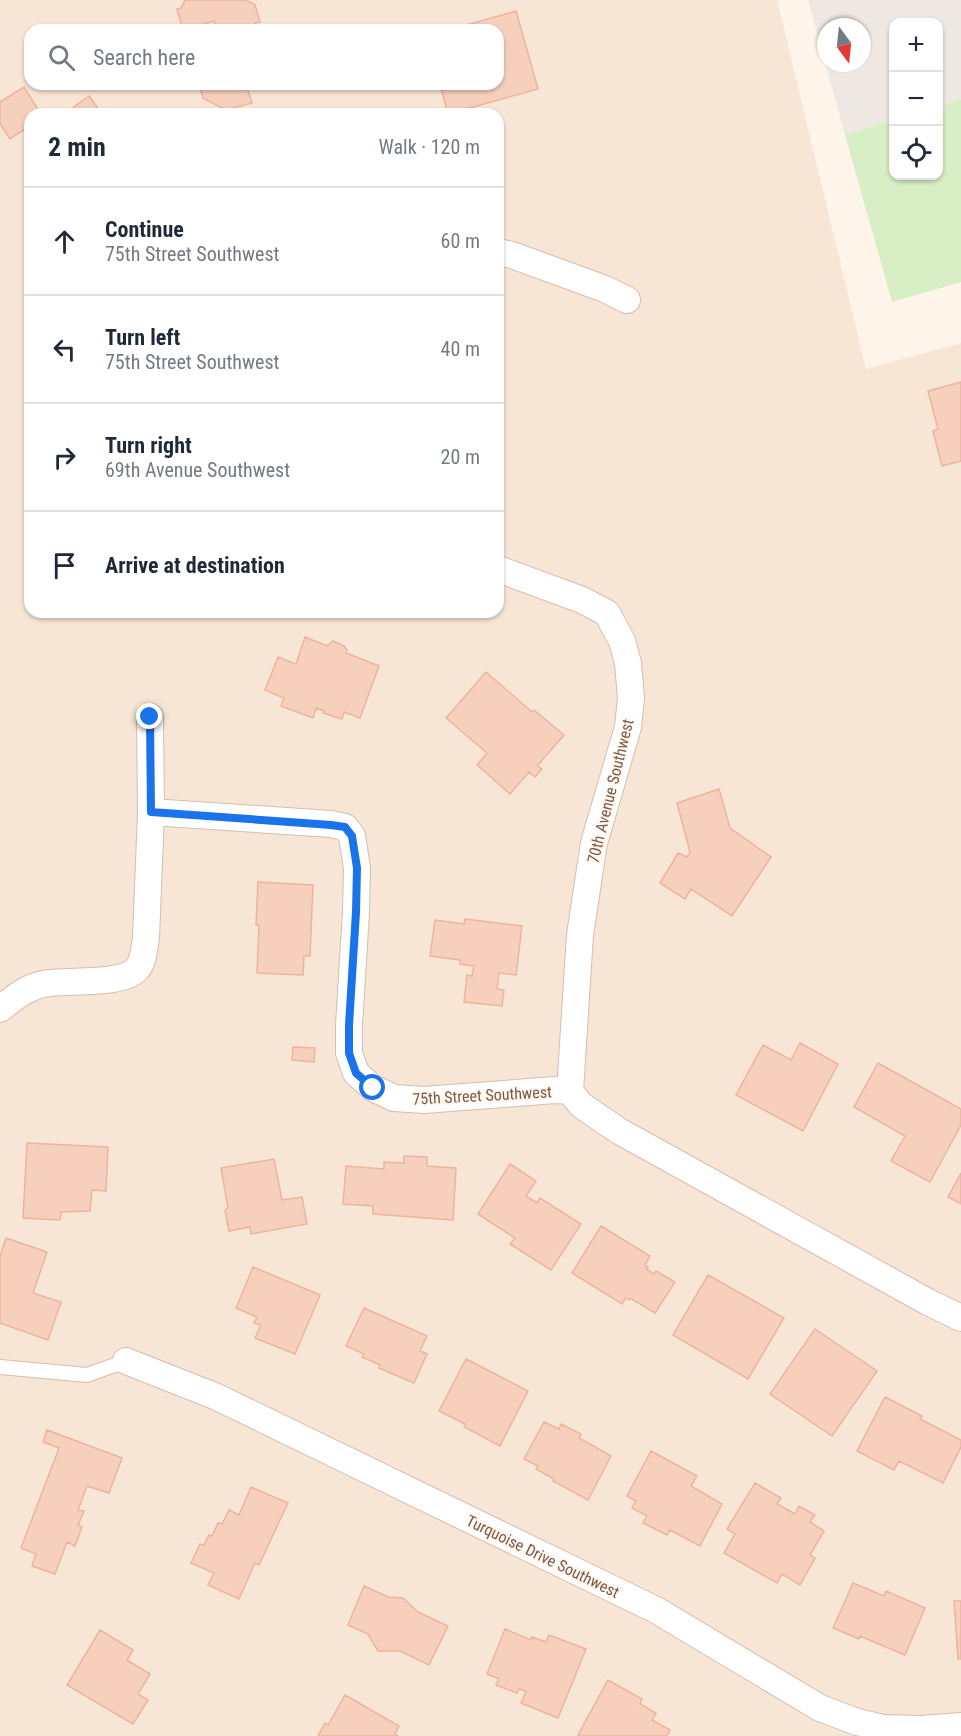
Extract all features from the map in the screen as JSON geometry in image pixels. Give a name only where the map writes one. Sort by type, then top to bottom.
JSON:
[{"type":"street","points":[[504,253],[605,289],[627,300]]},
{"type":"street","name":"70th Avenue Southwest","points":[[504,571],[582,600],[607,613],[622,640],[628,663],[631,698],[628,727],[594,843],[580,935],[570,1091]]},
{"type":"street","points":[[0,1009],[26,989],[45,983],[93,981],[128,976],[138,968],[146,938],[151,812],[150,717]]},
{"type":"street","name":"75th Street Southwest","points":[[151,812],[345,827],[352,836],[357,868],[349,1053],[356,1073],[373,1088],[394,1098],[424,1100],[555,1090],[570,1091],[581,1105],[619,1131],[961,1318]]},
{"type":"street","name":"Turquoise Drive Southwest","points":[[126,1361],[217,1397],[656,1610],[820,1708],[857,1722],[883,1728],[921,1730],[961,1726]]},
{"type":"lane","points":[[0,1367],[87,1375],[126,1361]]},
{"type":"shaded area","points":[[0,0],[777,0],[866,369],[961,343],[961,1736],[0,1736]]},
{"type":"shaded area","points":[[808,0],[961,0],[961,99],[943,105],[943,18],[889,18],[889,121],[845,135],[828,72],[871,72],[871,18],[817,18],[817,33]]},
{"type":"green space","points":[[961,99],[961,282],[892,302],[845,135],[889,121],[889,180],[943,180],[943,105]]},
{"type":"building","points":[[185,0],[246,0],[255,5],[260,22],[215,24],[214,21],[204,24],[181,24],[177,9],[181,8]]},
{"type":"building","points":[[516,11],[538,89],[470,108],[446,108],[442,90],[504,90],[504,24],[470,24]]},
{"type":"building","points":[[24,87],[37,108],[24,108],[24,130],[10,139],[0,124],[0,102]]},
{"type":"building","points":[[201,90],[248,90],[252,103],[233,108],[222,108],[203,98]]},
{"type":"building","points":[[89,96],[98,108],[72,108]]},
{"type":"building","points":[[961,382],[961,461],[942,466],[933,431],[938,429],[928,391]]},
{"type":"building","points":[[305,637],[327,646],[333,641],[344,646],[346,653],[379,666],[360,718],[344,712],[342,719],[323,713],[324,711],[316,708],[313,718],[281,706],[284,698],[265,690],[278,657],[296,664]]},
{"type":"building","points":[[486,672],[532,712],[534,710],[564,735],[537,766],[542,769],[535,777],[529,772],[510,794],[477,765],[487,753],[446,718]]},
{"type":"building","points":[[719,789],[730,828],[771,857],[732,916],[691,889],[685,899],[660,883],[678,853],[687,857],[690,852],[677,803]]},
{"type":"building","points":[[258,882],[313,885],[310,956],[304,956],[303,975],[257,973]]},
{"type":"building","points":[[465,919],[522,926],[516,975],[499,973],[497,989],[504,990],[502,1006],[464,1002],[467,975],[472,976],[474,966],[460,964],[460,960],[430,956],[435,920],[464,924]]},
{"type":"building","points":[[800,1043],[838,1064],[803,1131],[736,1095],[763,1045],[791,1060]]},
{"type":"building","points":[[293,1047],[315,1048],[314,1062],[292,1060]]},
{"type":"building","points":[[878,1063],[961,1109],[961,1125],[930,1182],[891,1161],[905,1136],[854,1107]]},
{"type":"building","points":[[27,1143],[108,1147],[106,1191],[92,1190],[90,1211],[61,1212],[60,1220],[23,1218]]},
{"type":"building","points":[[404,1156],[427,1157],[427,1166],[456,1168],[453,1220],[373,1214],[373,1206],[343,1204],[346,1166],[384,1169],[384,1162],[404,1163]]},
{"type":"building","points":[[274,1159],[282,1200],[302,1197],[307,1224],[251,1234],[250,1227],[229,1231],[225,1210],[228,1208],[221,1168]]},
{"type":"building","points":[[510,1164],[536,1181],[526,1196],[537,1203],[540,1198],[581,1224],[551,1270],[510,1244],[515,1238],[478,1214]]},
{"type":"building","points":[[961,1173],[961,1204],[948,1197]]},
{"type":"building","points":[[601,1226],[650,1256],[645,1265],[648,1267],[646,1269],[654,1274],[656,1271],[675,1282],[655,1313],[630,1298],[629,1300],[626,1298],[622,1304],[572,1273]]},
{"type":"building","points":[[6,1238],[47,1252],[33,1293],[61,1302],[48,1340],[0,1323],[0,1257]]},
{"type":"building","points":[[253,1267],[320,1295],[295,1354],[255,1338],[261,1325],[254,1323],[257,1317],[236,1308]]},
{"type":"building","points":[[708,1275],[784,1318],[748,1379],[673,1335]]},
{"type":"building","points":[[364,1308],[427,1336],[420,1351],[427,1354],[414,1383],[379,1368],[380,1365],[362,1357],[364,1354],[346,1346]]},
{"type":"building","points":[[815,1329],[877,1371],[832,1436],[770,1394]]},
{"type":"building","points":[[466,1359],[528,1391],[500,1446],[439,1411]]},
{"type":"building","points":[[885,1397],[922,1416],[920,1419],[961,1440],[961,1447],[943,1483],[899,1461],[894,1470],[857,1451]]},
{"type":"building","points":[[544,1422],[559,1429],[561,1424],[581,1434],[579,1438],[611,1456],[588,1500],[553,1481],[554,1479],[536,1469],[538,1466],[524,1459]]},
{"type":"building","points":[[47,1430],[122,1458],[109,1493],[87,1486],[78,1510],[84,1511],[78,1525],[82,1527],[75,1546],[67,1542],[55,1574],[32,1566],[36,1554],[21,1548],[59,1448],[43,1442]]},
{"type":"building","points":[[651,1451],[697,1476],[691,1486],[722,1504],[700,1546],[670,1530],[667,1535],[643,1523],[647,1516],[632,1508],[636,1501],[627,1496]]},
{"type":"building","points":[[755,1483],[781,1498],[777,1504],[795,1514],[799,1506],[815,1515],[810,1522],[824,1531],[810,1555],[815,1558],[800,1585],[782,1574],[777,1583],[724,1553],[735,1534],[727,1529]]},
{"type":"building","points":[[251,1487],[288,1503],[259,1565],[255,1563],[239,1599],[208,1585],[214,1573],[191,1563],[200,1544],[204,1545],[209,1535],[212,1536],[218,1523],[222,1524],[229,1510],[239,1515]]},
{"type":"building","points":[[853,1583],[884,1596],[886,1591],[925,1608],[905,1655],[860,1636],[859,1639],[833,1628]]},
{"type":"building","points":[[364,1586],[388,1597],[403,1598],[418,1612],[448,1626],[429,1665],[400,1651],[378,1651],[368,1634],[348,1625]]},
{"type":"building","points":[[954,1601],[961,1601],[961,1659],[958,1659]]},
{"type":"building","points":[[505,1629],[531,1640],[532,1637],[546,1642],[549,1635],[586,1649],[558,1718],[521,1703],[526,1691],[519,1689],[517,1693],[496,1685],[499,1679],[487,1674]]},
{"type":"building","points":[[100,1630],[133,1650],[127,1660],[150,1674],[138,1694],[148,1700],[133,1724],[67,1685]]},
{"type":"building","points":[[608,1680],[642,1699],[640,1704],[656,1713],[652,1720],[670,1730],[667,1736],[578,1735]]},
{"type":"building","points":[[345,1695],[399,1726],[395,1734],[398,1736],[318,1736],[325,1723],[328,1725]]},
{"type":"route","points":[[150,717],[151,812],[331,825],[345,827],[352,836],[357,868],[349,1053],[356,1073],[373,1088]]}]
